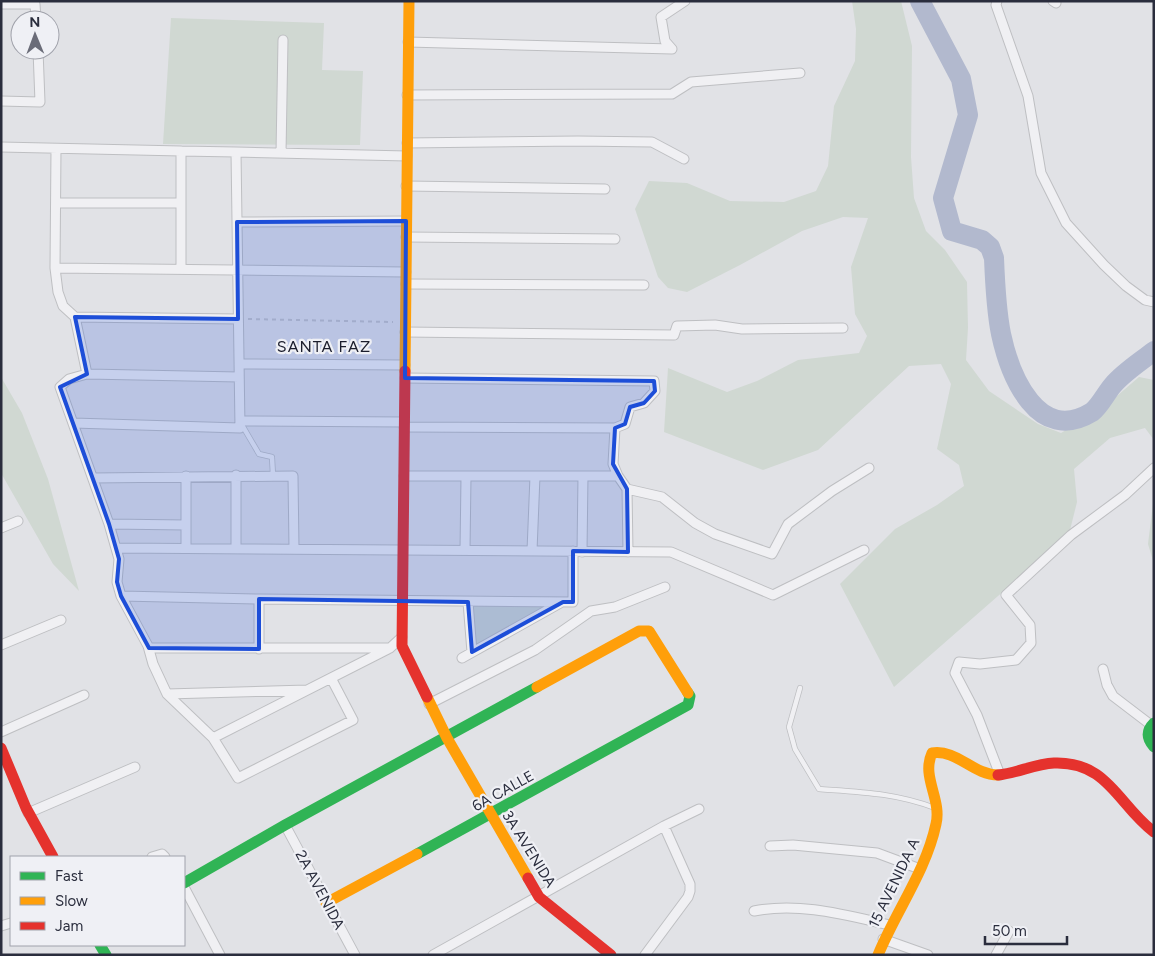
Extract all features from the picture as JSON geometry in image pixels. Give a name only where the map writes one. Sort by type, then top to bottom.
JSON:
[{"type":"street","name":"3A AVENIDA","points":[[408,1],[402,646],[447,738],[539,897],[610,955]]},
{"type":"street","points":[[408,42],[672,49],[665,41],[661,17],[684,1]]},
{"type":"street","points":[[997,1],[996,5],[1028,96],[1041,173],[1066,223],[1126,286],[1145,300],[1154,302]]},
{"type":"street","points":[[1,4],[36,4],[36,10]]},
{"type":"street","points":[[281,153],[283,40]]},
{"type":"street","points":[[1,101],[40,102],[38,60]]},
{"type":"street","points":[[407,95],[672,94],[691,82],[800,73]]},
{"type":"street","points":[[407,143],[652,142],[684,159]]},
{"type":"street","points":[[1,147],[407,156]]},
{"type":"street","points":[[56,149],[56,268],[58,292],[63,306],[76,317],[238,319]]},
{"type":"street","points":[[181,151],[181,268]]},
{"type":"street","points":[[73,423],[240,428],[236,152]]},
{"type":"street","points":[[406,186],[605,190]]},
{"type":"street","points":[[57,203],[182,203]]},
{"type":"street","points":[[237,222],[406,221]]},
{"type":"street","points":[[406,237],[615,239]]},
{"type":"street","points":[[56,268],[181,268],[406,278],[644,285]]},
{"type":"street","points":[[76,317],[86,374]]},
{"type":"street","points":[[405,327],[674,335],[677,326],[715,324],[750,329],[842,328]]},
{"type":"street","points":[[239,364],[405,365]]},
{"type":"street","points":[[239,377],[86,374],[69,380],[60,387],[109,524],[119,559],[117,582],[121,596],[149,648],[153,664],[167,694],[213,738],[238,778],[353,720],[331,678]]},
{"type":"street","points":[[240,421],[615,428],[625,424],[630,407],[644,404],[655,390],[654,381],[405,378]]},
{"type":"street","points":[[615,428],[614,464],[618,476],[627,489],[628,552]]},
{"type":"street","points":[[627,489],[662,497],[695,523],[716,534],[772,554],[788,524],[832,491],[869,468]]},
{"type":"street","points":[[1000,775],[977,715],[955,673],[959,662],[980,664],[1016,660],[1031,643],[1030,625],[1006,595],[1071,535],[1125,495],[1154,468]]},
{"type":"street","points":[[93,478],[236,475],[293,476],[294,548]]},
{"type":"street","points":[[236,475],[236,548]]},
{"type":"street","points":[[186,476],[186,548]]},
{"type":"street","points":[[404,476],[618,476]]},
{"type":"street","points":[[532,551],[534,476]]},
{"type":"street","points":[[582,552],[583,476]]},
{"type":"street","points":[[465,550],[466,477]]},
{"type":"street","points":[[1,528],[18,521]]},
{"type":"street","points":[[109,524],[186,525]]},
{"type":"street","points":[[116,548],[671,552],[773,595],[864,550]]},
{"type":"street","points":[[121,596],[573,602],[572,551]]},
{"type":"street","points":[[430,704],[535,650],[591,611],[614,607],[665,587]]},
{"type":"street","points":[[258,599],[259,649]]},
{"type":"street","points":[[468,602],[472,652]]},
{"type":"street","points":[[462,658],[563,602]]},
{"type":"street","points":[[1,645],[61,620]]},
{"type":"street","name":"6A CALLE","points":[[326,903],[688,705],[690,696],[649,631],[644,630],[447,738]]},
{"type":"street","points":[[213,738],[390,648],[402,636]]},
{"type":"street","points":[[149,648],[390,648]]},
{"type":"street","points":[[1103,669],[1107,685],[1113,696],[1152,724],[1147,733],[1147,738],[1154,747]]},
{"type":"street","points":[[167,694],[310,690]]},
{"type":"street","points":[[1,732],[84,695]]},
{"type":"street","points":[[185,882],[285,825],[447,738]]},
{"type":"street","points":[[1,748],[28,813],[52,856]]},
{"type":"street","name":"15 AVENIDA A","points":[[878,955],[890,925],[933,839],[938,809],[927,772],[928,760],[932,753],[940,751],[951,754],[983,774],[1000,775],[1053,763],[1067,764],[1089,770],[1103,778],[1113,787],[1146,826],[1154,832]]},
{"type":"street","points":[[28,813],[135,767]]},
{"type":"street","points":[[433,955],[664,826],[699,809]]},
{"type":"street","name":"2A AVENIDA","points":[[285,825],[355,955]]},
{"type":"street","points":[[645,955],[688,897],[690,891],[690,884],[664,826]]},
{"type":"street","points":[[770,846],[793,845],[877,853],[920,868]]},
{"type":"street","points":[[185,889],[220,955]]},
{"type":"street","points":[[754,911],[770,908],[795,908],[829,912],[890,925]]},
{"type":"street","points":[[996,955],[1009,931]]},
{"type":"street","points":[[884,939],[928,955]]},
{"type":"lane","points":[[240,421],[259,454],[272,457],[273,476]]},
{"type":"lane","points":[[800,688],[789,727],[795,749],[819,789],[885,794],[912,799],[938,809]]},
{"type":"path","points":[[238,319],[405,327]]},
{"type":"highlighted area","points":[[406,221],[405,378],[654,381],[655,391],[644,403],[630,407],[625,424],[615,428],[613,464],[627,489],[628,552],[573,551],[573,602],[563,602],[472,652],[468,602],[259,599],[259,649],[149,648],[121,596],[117,582],[119,559],[109,524],[60,387],[87,374],[75,317],[238,319],[237,222]]},
{"type":"shaded area","points":[[852,1],[901,1],[912,46],[911,157],[914,198],[926,231],[945,250],[967,282],[968,328],[966,360],[989,391],[1038,424],[1061,433],[1103,408],[1139,377],[1154,380],[1154,440],[1145,428],[1110,438],[1074,469],[1077,502],[1069,534],[894,687],[840,584],[895,529],[937,505],[964,486],[959,465],[937,449],[951,384],[941,364],[909,366],[818,450],[763,470],[664,432],[668,368],[727,392],[757,381],[798,360],[859,353],[867,336],[855,314],[851,267],[868,218],[843,217],[802,231],[687,292],[668,288],[658,277],[635,209],[649,181],[687,183],[730,201],[784,202],[816,191],[828,166],[834,106],[855,61],[856,29]]},
{"type":"shaded area","points":[[171,18],[324,23],[322,70],[363,71],[360,145],[163,144]]},
{"type":"shaded area","points":[[1,377],[22,413],[48,479],[79,591],[53,564],[1,473]]},
{"type":"shaded area","points":[[1154,496],[1154,564],[1148,544]]},
{"type":"shaded area","points":[[468,602],[563,602],[472,652]]},
{"type":"waterway","points":[[920,1],[961,79],[968,115],[943,198],[952,231],[982,240],[990,247],[994,258],[998,315],[1005,351],[1011,369],[1030,401],[1042,413],[1056,420],[1073,420],[1092,412],[1117,380],[1154,351]]},
{"type":"traffic: fast","points":[[185,882],[285,825],[537,687]]},
{"type":"traffic: fast","points":[[417,854],[688,705],[690,696],[688,693]]},
{"type":"traffic: fast","points":[[1154,723],[1148,735],[1154,747]]},
{"type":"traffic: fast","points":[[101,946],[106,955]]},
{"type":"traffic: slow","points":[[405,371],[409,1]]},
{"type":"traffic: slow","points":[[537,687],[639,631],[649,631],[688,693]]},
{"type":"traffic: slow","points":[[427,697],[447,738],[528,878]]},
{"type":"traffic: slow","points":[[878,955],[918,875],[936,824],[936,806],[929,771],[932,753],[949,755],[981,771],[998,775]]},
{"type":"traffic: slow","points":[[326,903],[417,854]]},
{"type":"traffic: jam","points":[[405,371],[402,646],[427,697]]},
{"type":"traffic: jam","points":[[1,748],[26,808],[52,856]]},
{"type":"traffic: jam","points":[[998,775],[1054,763],[1072,764],[1087,769],[1111,787],[1154,832]]},
{"type":"traffic: jam","points":[[528,878],[539,897],[611,955]]},
{"type":"district","name":"SANTA FAZ","points":[[324,346]]}]
